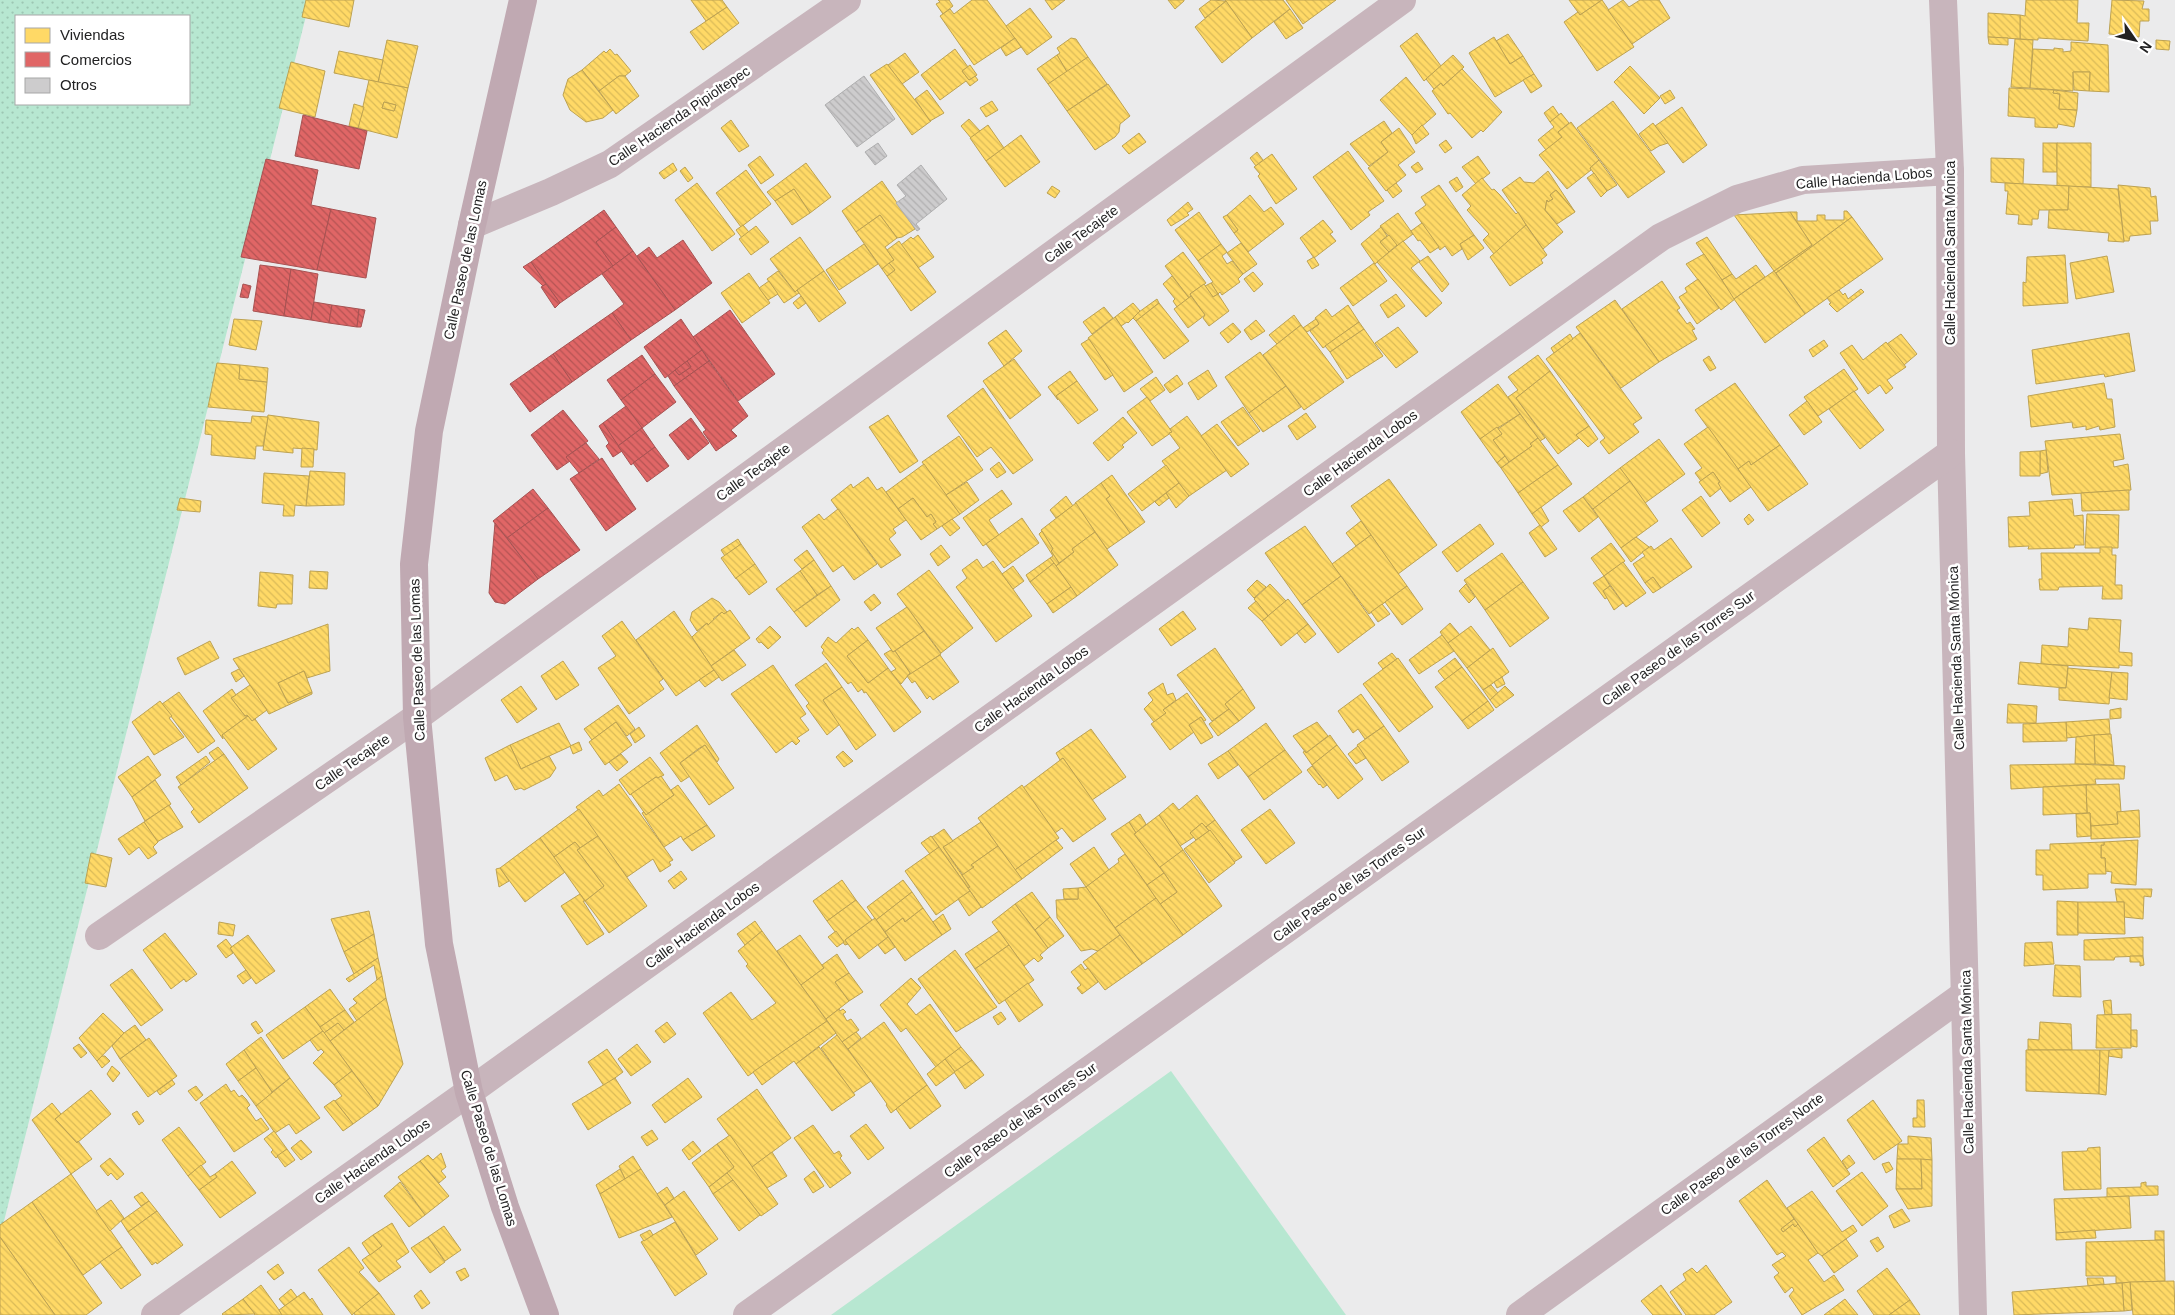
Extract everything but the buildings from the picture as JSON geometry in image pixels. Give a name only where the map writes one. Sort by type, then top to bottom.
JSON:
[{"type":"main road","name":"Calle Paseo de las Lomas","points":[[523,0],[472,225],[429,431],[415,554],[417,717],[440,944],[469,1092],[505,1207],[545,1315]]},
{"type":"street","name":"Calle Hacienda Pipioltepec","points":[[472,225],[551,192],[610,164],[847,0]]},
{"type":"street","name":"Calle Tecajete","points":[[99,936],[417,717],[1402,0]]},
{"type":"street","name":"Calle Hacienda Santa Mónica","points":[[1943,0],[1950,171],[1951,453],[1973,1315]]},
{"type":"street","name":"Calle Hacienda Lobos","points":[[155,1315],[1661,237],[1737,199],[1803,180],[1950,171]]},
{"type":"street","name":"Calle Paseo de las Torres Sur","points":[[747,1315],[1951,453]]},
{"type":"street","name":"Calle Paseo de las Torres Norte","points":[[1520,1315],[1965,994]]},
{"type":"green space","points":[[0,0],[310,0],[0,1237]]},
{"type":"green space","points":[[1171,1071],[1346,1315],[831,1315]]}]
